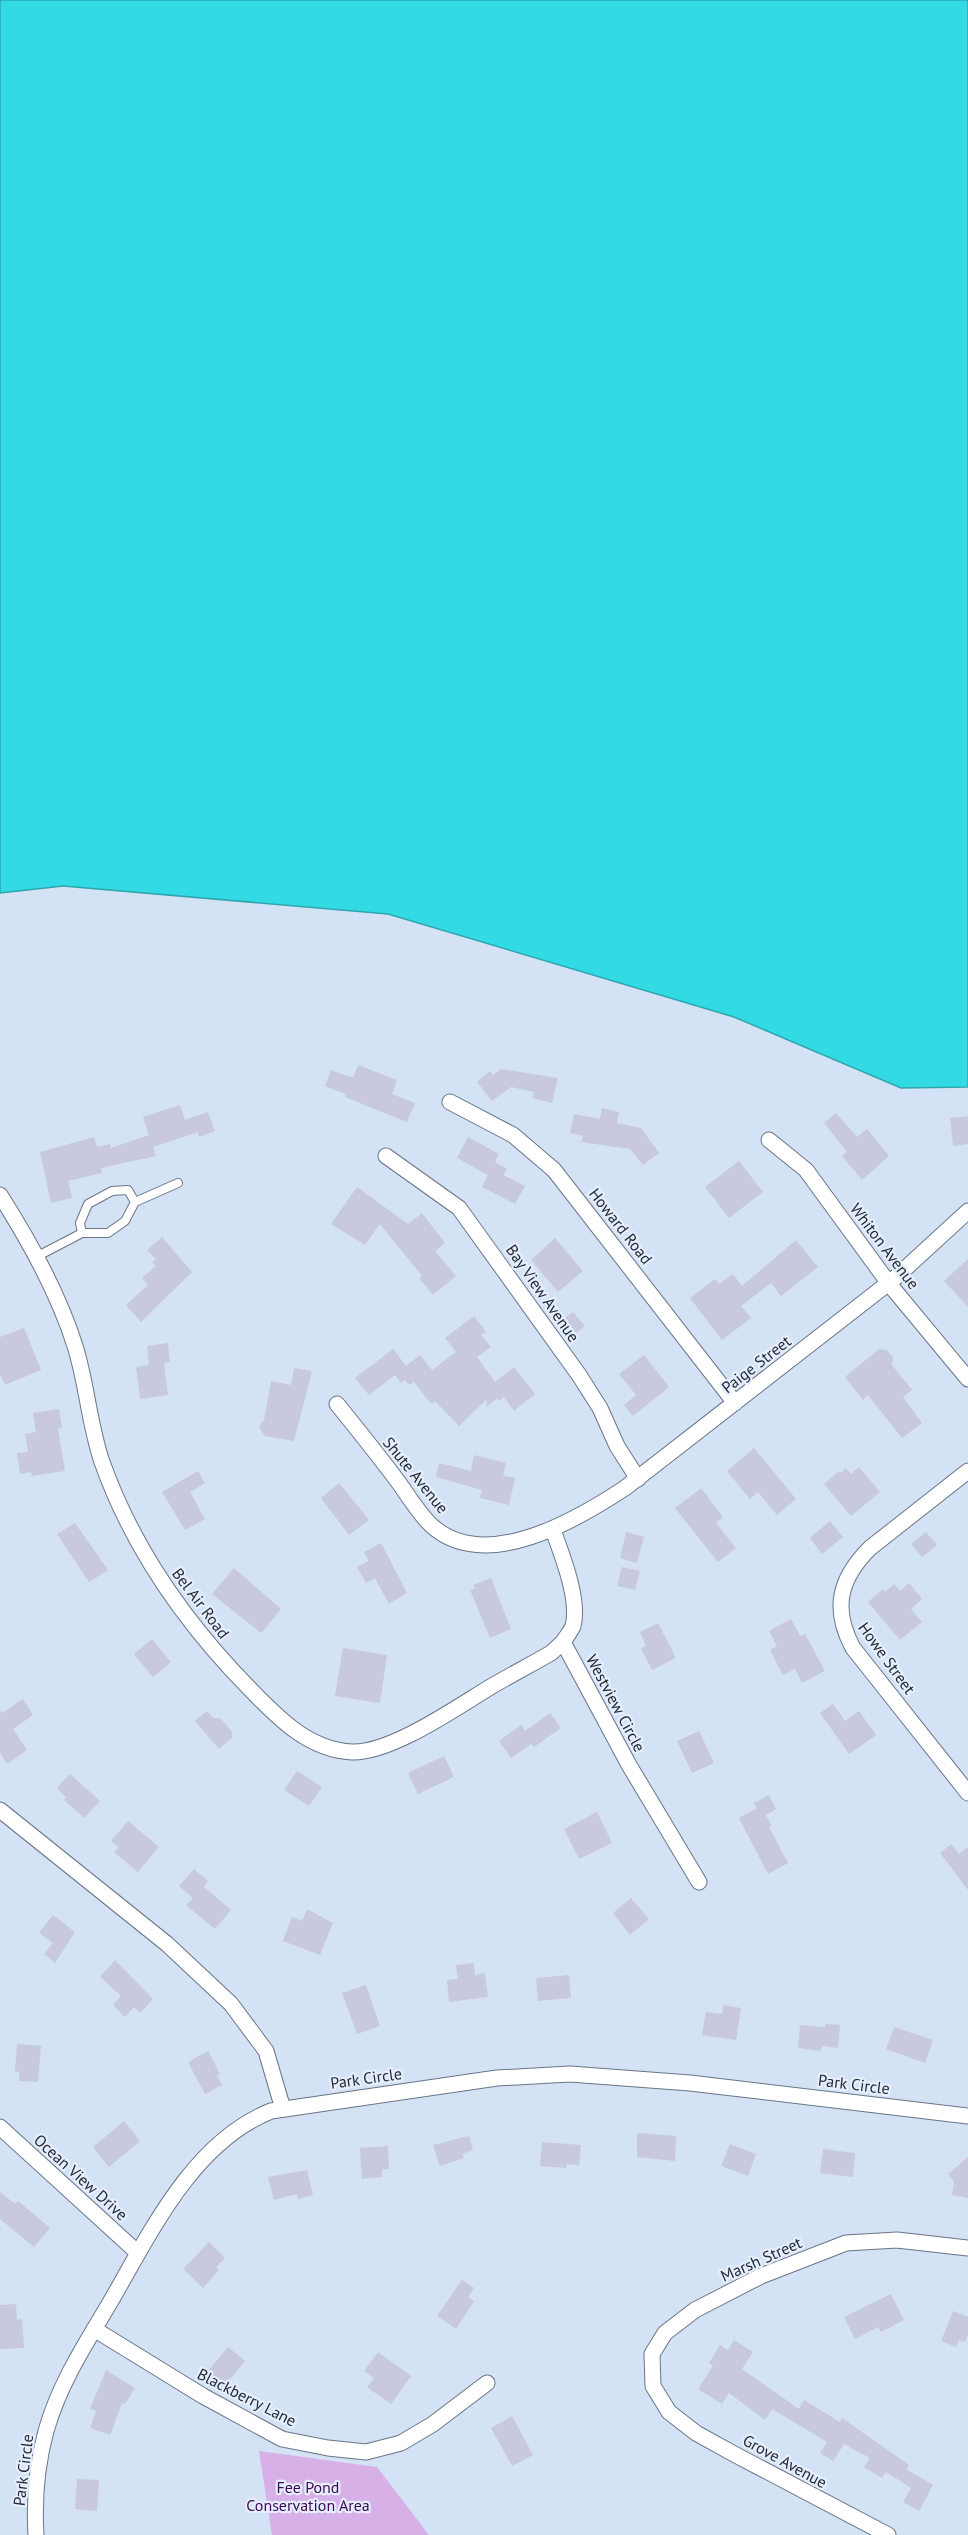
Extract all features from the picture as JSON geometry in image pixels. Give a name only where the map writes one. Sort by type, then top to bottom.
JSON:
[{"type":"street","name":"Howard Road","points":[[450,1102],[513,1135],[554,1170],[735,1403]]},
{"type":"street","name":"Whiton Avenue","points":[[769,1140],[806,1170],[889,1283],[968,1379]]},
{"type":"street","name":"Bay View Avenue","points":[[386,1156],[459,1208],[579,1375],[600,1408],[617,1446],[638,1479]]},
{"type":"street","name":"Bel Air Road","points":[[0,1195],[36,1257],[62,1311],[75,1347],[101,1459],[129,1526],[163,1584],[187,1617],[218,1655],[280,1720],[307,1739],[332,1749],[353,1752],[372,1749],[432,1722],[552,1653],[563,1642]]},
{"type":"street","name":"Paige Street","points":[[553,1530],[582,1516],[638,1479],[889,1283],[968,1211]]},
{"type":"street","name":"Shute Avenue","points":[[337,1404],[432,1526],[445,1534],[466,1542],[505,1543],[553,1530]]},
{"type":"street","name":"Howe Street","points":[[968,1472],[870,1548],[856,1562],[841,1596],[843,1630],[853,1648],[968,1793]]},
{"type":"street","points":[[553,1530],[565,1562],[574,1606],[573,1626],[563,1642]]},
{"type":"street","name":"Westview Circle","points":[[563,1642],[629,1765],[699,1882]]},
{"type":"street","points":[[0,1810],[167,1944],[231,2004],[266,2051],[283,2109]]},
{"type":"street","name":"Park Circle","points":[[36,2535],[39,2463],[45,2432],[64,2383],[160,2217],[198,2166],[250,2119],[283,2109],[497,2078],[570,2074],[690,2083],[968,2116]]},
{"type":"street","name":"Ocean View Drive","points":[[0,2127],[138,2253]]},
{"type":"street","name":"Marsh Street","points":[[669,2412],[653,2386],[652,2354],[665,2333],[695,2310],[761,2276],[846,2243],[897,2240],[968,2248]]},
{"type":"street","name":"Blackberry Lane","points":[[94,2329],[203,2396],[274,2435],[282,2439],[328,2448],[366,2452],[401,2444],[433,2424],[487,2383]]},
{"type":"street","name":"Grove Avenue","points":[[669,2412],[696,2433],[888,2535]]},
{"type":"lane","points":[[36,1257],[82,1233],[108,1233],[125,1221],[135,1202],[178,1183]]},
{"type":"lane","points":[[82,1233],[80,1223],[88,1203],[112,1191],[128,1190],[135,1202]]},
{"type":"green space","name":"Fee Pond Conservation Area","points":[[259,2451],[377,2467],[429,2535],[272,2535]]},
{"type":"water","points":[[0,0],[968,0],[968,1087],[901,1088],[734,1017],[388,914],[63,886],[0,893]]},
{"type":"building","points":[[358,1065],[397,1080],[392,1094],[415,1103],[407,1122],[345,1097],[346,1094],[325,1086],[331,1070],[353,1078]]},
{"type":"building","points":[[501,1069],[558,1078],[552,1103],[532,1098],[534,1092],[511,1087],[492,1101],[477,1082],[490,1071],[493,1075]]},
{"type":"building","points":[[180,1105],[185,1120],[208,1112],[215,1131],[199,1137],[198,1132],[153,1147],[156,1156],[101,1168],[102,1173],[68,1181],[72,1198],[51,1203],[40,1152],[94,1137],[97,1147],[110,1144],[111,1148],[149,1135],[143,1117]]},
{"type":"building","points":[[602,1108],[619,1112],[617,1123],[641,1128],[659,1153],[643,1165],[630,1149],[581,1142],[583,1136],[570,1133],[574,1114],[600,1119]]},
{"type":"building","points":[[836,1113],[857,1137],[867,1129],[889,1156],[862,1180],[842,1156],[847,1152],[824,1123]]},
{"type":"building","points":[[968,1116],[968,1144],[953,1146],[950,1118]]},
{"type":"building","points":[[468,1137],[499,1154],[495,1162],[507,1169],[503,1175],[525,1186],[515,1204],[482,1187],[488,1175],[457,1158]]},
{"type":"building","points":[[739,1161],[763,1192],[729,1218],[705,1187]]},
{"type":"building","points":[[357,1187],[408,1224],[422,1213],[445,1243],[435,1251],[456,1276],[433,1295],[419,1278],[422,1276],[380,1224],[365,1245],[331,1224]]},
{"type":"building","points":[[162,1237],[192,1272],[141,1322],[126,1305],[148,1285],[142,1278],[156,1266],[152,1262],[156,1259],[147,1250]]},
{"type":"building","points":[[555,1238],[583,1271],[558,1292],[531,1260]]},
{"type":"building","points":[[796,1240],[818,1267],[781,1296],[771,1283],[741,1306],[751,1318],[722,1340],[690,1298],[715,1279],[719,1284],[733,1274],[742,1286]]},
{"type":"building","points":[[968,1259],[968,1307],[944,1281]]},
{"type":"building","points":[[573,1312],[585,1326],[572,1336],[560,1322]]},
{"type":"building","points":[[474,1316],[486,1332],[481,1335],[491,1347],[477,1357],[495,1382],[514,1367],[535,1394],[514,1411],[504,1397],[499,1401],[497,1398],[486,1407],[487,1399],[459,1426],[435,1401],[431,1404],[414,1382],[409,1385],[405,1380],[401,1383],[395,1375],[369,1395],[355,1378],[393,1349],[406,1366],[420,1355],[432,1370],[456,1352],[445,1338]]},
{"type":"building","points":[[24,1328],[41,1370],[5,1385],[0,1374],[0,1337]]},
{"type":"building","points":[[168,1343],[170,1362],[164,1363],[168,1395],[140,1399],[136,1367],[149,1365],[147,1346]]},
{"type":"building","points":[[879,1349],[887,1350],[893,1357],[892,1365],[912,1390],[903,1397],[922,1423],[902,1438],[868,1395],[863,1400],[845,1377]]},
{"type":"building","points":[[644,1355],[669,1387],[633,1416],[624,1405],[636,1395],[619,1374]]},
{"type":"building","points":[[294,1368],[312,1371],[294,1441],[265,1436],[259,1427],[264,1420],[271,1381],[291,1385]]},
{"type":"building","points":[[59,1409],[62,1428],[58,1429],[65,1471],[32,1476],[31,1472],[20,1474],[17,1453],[28,1452],[25,1434],[36,1432],[33,1413]]},
{"type":"building","points":[[754,1448],[796,1499],[777,1515],[758,1492],[750,1499],[727,1471]]},
{"type":"building","points":[[474,1455],[506,1463],[503,1476],[515,1478],[509,1505],[480,1498],[482,1490],[436,1477],[439,1463],[471,1471]]},
{"type":"building","points":[[859,1467],[880,1492],[851,1516],[824,1484],[839,1471],[841,1473],[846,1468],[851,1474]]},
{"type":"building","points":[[198,1471],[205,1483],[190,1492],[205,1519],[185,1530],[162,1492]]},
{"type":"building","points":[[339,1483],[369,1520],[349,1535],[321,1498]]},
{"type":"building","points":[[701,1488],[723,1517],[716,1523],[736,1548],[718,1562],[675,1508]]},
{"type":"building","points":[[830,1521],[843,1537],[822,1554],[810,1538]]},
{"type":"building","points":[[75,1523],[108,1570],[89,1582],[57,1534]]},
{"type":"building","points":[[626,1532],[644,1537],[637,1563],[620,1558]]},
{"type":"building","points":[[926,1532],[937,1545],[922,1557],[911,1544]]},
{"type":"building","points":[[381,1543],[407,1593],[389,1604],[375,1578],[366,1583],[357,1567],[369,1561],[364,1552]]},
{"type":"building","points":[[622,1567],[640,1571],[635,1590],[617,1586]]},
{"type":"building","points":[[234,1568],[281,1609],[261,1633],[212,1594]]},
{"type":"building","points":[[491,1578],[511,1629],[490,1638],[470,1590],[475,1588],[473,1585]]},
{"type":"building","points":[[909,1583],[922,1599],[911,1609],[922,1622],[900,1640],[868,1602],[883,1589],[885,1592],[894,1584],[900,1591]]},
{"type":"building","points":[[791,1619],[800,1636],[805,1634],[825,1671],[802,1683],[795,1669],[783,1675],[770,1650],[777,1646],[769,1631]]},
{"type":"building","points":[[658,1623],[676,1658],[652,1670],[641,1648],[646,1646],[640,1632]]},
{"type":"building","points":[[152,1639],[171,1662],[153,1677],[134,1654]]},
{"type":"building","points":[[343,1648],[387,1655],[380,1703],[335,1696]]},
{"type":"building","points":[[23,1699],[33,1715],[13,1729],[27,1750],[7,1764],[0,1753],[0,1710],[2,1713]]},
{"type":"building","points":[[833,1704],[845,1721],[859,1711],[876,1735],[849,1754],[820,1713]]},
{"type":"building","points":[[207,1711],[213,1718],[220,1718],[233,1733],[231,1735],[233,1737],[219,1749],[195,1721]]},
{"type":"building","points":[[550,1713],[561,1728],[534,1747],[531,1744],[511,1758],[499,1741],[521,1725],[525,1731]]},
{"type":"building","points":[[699,1731],[714,1763],[692,1773],[677,1741]]},
{"type":"building","points":[[444,1756],[454,1777],[418,1794],[408,1773]]},
{"type":"building","points":[[297,1771],[322,1787],[309,1806],[284,1790]]},
{"type":"building","points":[[70,1774],[100,1801],[84,1818],[64,1800],[66,1797],[57,1788]]},
{"type":"building","points":[[769,1795],[776,1809],[766,1815],[771,1825],[769,1827],[788,1863],[768,1874],[739,1818],[757,1808],[754,1803]]},
{"type":"building","points":[[597,1812],[612,1843],[579,1859],[564,1829]]},
{"type":"building","points":[[128,1821],[159,1847],[138,1872],[114,1852],[119,1847],[111,1841]]},
{"type":"building","points":[[951,1844],[959,1854],[968,1847],[968,1890],[940,1853]]},
{"type":"building","points":[[194,1869],[208,1881],[204,1887],[231,1910],[215,1929],[186,1905],[193,1898],[179,1886]]},
{"type":"building","points":[[631,1898],[649,1919],[630,1935],[613,1913]]},
{"type":"building","points":[[307,1909],[333,1923],[320,1955],[283,1941],[292,1917],[302,1921]]},
{"type":"building","points":[[53,1915],[75,1932],[55,1963],[44,1954],[53,1943],[39,1933]]},
{"type":"building","points":[[115,1960],[153,1999],[140,2013],[134,2007],[125,2017],[113,2005],[121,1996],[100,1977]]},
{"type":"building","points":[[474,1963],[475,1975],[485,1973],[488,1997],[449,2002],[447,1980],[458,1979],[456,1965]]},
{"type":"building","points":[[569,1975],[571,1998],[538,2001],[536,1978]]},
{"type":"building","points":[[366,1985],[380,2026],[357,2034],[342,1993]]},
{"type":"building","points":[[723,2005],[741,2008],[736,2040],[702,2035],[706,2012],[722,2014]]},
{"type":"building","points":[[826,2024],[840,2025],[838,2048],[822,2046],[821,2051],[798,2048],[800,2025],[825,2027]]},
{"type":"building","points":[[894,2027],[933,2040],[925,2063],[886,2049]]},
{"type":"building","points":[[17,2044],[41,2046],[38,2082],[19,2081],[19,2072],[15,2071]]},
{"type":"building","points":[[208,2051],[220,2074],[217,2076],[222,2085],[205,2094],[188,2062]]},
{"type":"building","points":[[124,2121],[140,2141],[109,2167],[93,2147]]},
{"type":"building","points":[[637,2133],[676,2136],[675,2161],[637,2157]]},
{"type":"building","points":[[469,2136],[473,2150],[462,2154],[464,2158],[440,2166],[433,2145]]},
{"type":"building","points":[[542,2142],[581,2145],[579,2165],[567,2164],[566,2168],[540,2166]]},
{"type":"building","points":[[730,2144],[756,2154],[748,2176],[721,2166]]},
{"type":"building","points":[[388,2146],[389,2169],[382,2169],[382,2177],[362,2179],[360,2148]]},
{"type":"building","points":[[823,2149],[855,2153],[853,2177],[820,2173]]},
{"type":"building","points":[[968,2157],[968,2198],[952,2195],[954,2182],[948,2174]]},
{"type":"building","points":[[307,2170],[313,2195],[298,2199],[297,2194],[274,2200],[268,2177]]},
{"type":"building","points":[[0,2192],[15,2204],[18,2201],[50,2228],[34,2247],[0,2219]]},
{"type":"building","points":[[209,2242],[225,2258],[216,2267],[219,2270],[203,2288],[183,2269]]},
{"type":"building","points":[[462,2280],[474,2288],[468,2297],[474,2301],[456,2329],[437,2316]]},
{"type":"building","points":[[891,2294],[904,2320],[881,2332],[878,2327],[855,2339],[844,2317]]},
{"type":"building","points":[[16,2304],[17,2320],[22,2319],[24,2348],[0,2349],[0,2305]]},
{"type":"building","points":[[953,2311],[968,2317],[968,2334],[965,2342],[959,2340],[956,2347],[941,2341]]},
{"type":"building","points":[[734,2340],[753,2352],[742,2369],[799,2409],[804,2400],[840,2422],[842,2418],[909,2465],[906,2469],[933,2485],[919,2511],[903,2502],[911,2488],[886,2472],[882,2478],[864,2467],[870,2458],[844,2444],[833,2461],[820,2453],[827,2442],[772,2409],[765,2420],[729,2393],[722,2404],[698,2389],[713,2366],[709,2363],[720,2345],[728,2350]]},
{"type":"building","points":[[228,2347],[245,2361],[221,2390],[204,2376]]},
{"type":"building","points":[[378,2352],[411,2376],[391,2404],[367,2387],[374,2378],[364,2371]]},
{"type":"building","points":[[106,2370],[135,2388],[125,2404],[122,2403],[110,2435],[90,2428],[96,2411],[90,2409]]},
{"type":"building","points":[[512,2416],[533,2455],[512,2466],[491,2428]]},
{"type":"building","points":[[77,2479],[99,2480],[97,2511],[75,2509]]}]
